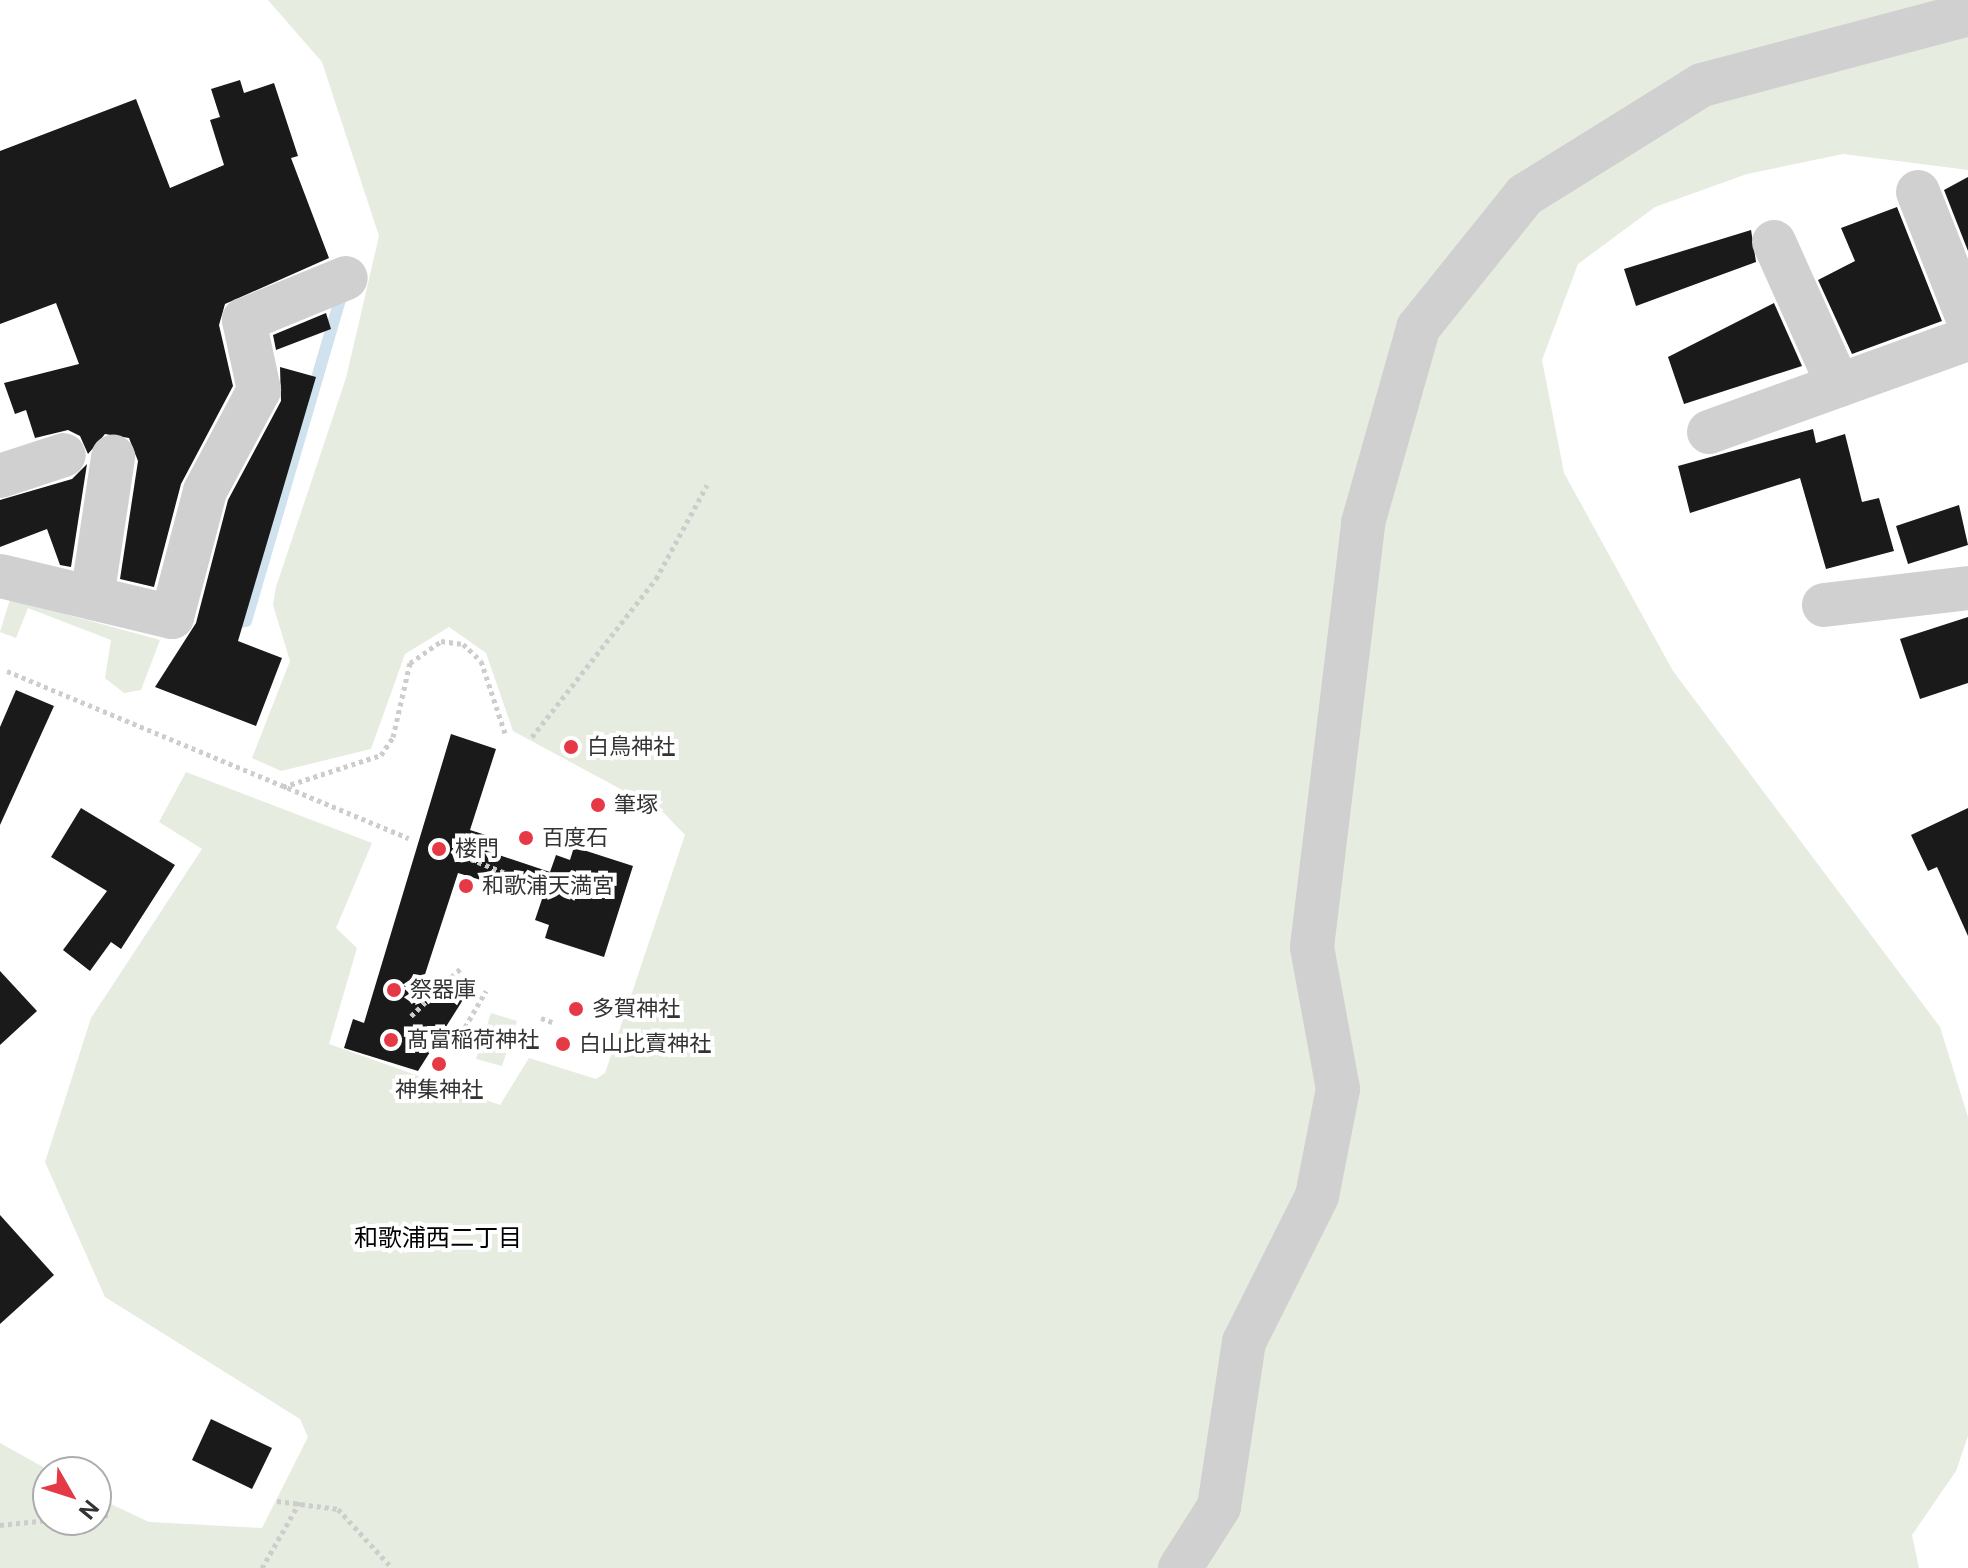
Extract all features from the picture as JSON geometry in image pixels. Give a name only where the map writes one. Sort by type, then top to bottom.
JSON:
[{"type":"street","points":[[1180,1568],[1219,1507],[1244,1342],[1317,1196],[1338,1089],[1312,947],[1363,523],[1418,328],[1525,195],[1702,85],[1968,14]]},
{"type":"street","points":[[1918,192],[1968,319]]},
{"type":"street","points":[[1774,242],[1838,385]]},
{"type":"street","points":[[0,576],[172,617],[205,491],[257,401],[244,320],[346,278]]},
{"type":"street","points":[[1709,432],[1968,339]]},
{"type":"street","points":[[0,476],[64,455]]},
{"type":"street","points":[[92,598],[113,457]]},
{"type":"street","points":[[1824,605],[1968,588]]},
{"type":"path","points":[[532,737],[656,579],[707,485]]},
{"type":"path","points":[[282,787],[381,755],[393,737],[410,663],[441,641],[463,644],[481,661],[505,733]]},
{"type":"path","points":[[7,671],[409,838]]},
{"type":"path","points":[[463,856],[508,874]]},
{"type":"path","points":[[411,1016],[463,966]]},
{"type":"path","points":[[457,1041],[486,991]]},
{"type":"path","points":[[541,1018],[552,1022]]},
{"type":"path","points":[[277,1501],[301,1499],[338,1509],[392,1568]]},
{"type":"path","points":[[262,1568],[301,1499]]},
{"type":"path","points":[[0,1525],[32,1522]]},
{"type":"shaded area","points":[[268,0],[1968,0],[1968,170],[1843,154],[1747,174],[1655,207],[1578,264],[1542,360],[1564,473],[1673,671],[1940,1027],[1968,1117],[1968,1436],[1956,1471],[1912,1535],[1919,1568],[0,1568],[0,1443],[32,1461],[32,1536],[112,1536],[112,1505],[149,1522],[262,1528],[308,1437],[300,1419],[105,1297],[45,1162],[91,1018],[202,849],[159,822],[186,772],[372,843],[336,928],[357,948],[329,1044],[500,1105],[529,1058],[596,1079],[605,1073],[685,835],[663,812],[513,731],[486,653],[449,627],[405,654],[371,749],[281,771],[252,758],[290,661],[273,605],[276,587],[346,378],[379,236],[322,62]]},
{"type":"shaded area","points":[[10,599],[160,640],[141,690],[124,693],[105,678],[111,640],[28,608],[16,638],[0,632]]},
{"type":"shaded area","points":[[491,1013],[517,1021],[502,1066],[476,1059]]},
{"type":"building","points":[[240,80],[244,93],[274,83],[298,156],[291,158],[329,258],[225,304],[219,325],[233,386],[181,484],[154,587],[120,579],[138,461],[129,438],[105,434],[88,454],[80,436],[68,430],[35,438],[26,410],[15,414],[4,383],[79,364],[56,303],[0,324],[0,151],[136,99],[170,188],[224,165],[210,120],[220,117],[211,89]]},
{"type":"building","points":[[1968,177],[1968,251],[1944,190]]},
{"type":"building","points":[[1897,207],[1942,321],[1852,354],[1818,280],[1855,261],[1841,228]]},
{"type":"building","points":[[1751,230],[1756,262],[1636,306],[1624,269]]},
{"type":"building","points":[[1774,303],[1802,366],[1684,404],[1668,357]]},
{"type":"building","points":[[326,313],[331,329],[276,350],[273,335]]},
{"type":"building","points":[[280,367],[316,377],[238,641],[282,658],[256,726],[155,687],[196,623],[228,500],[281,401]]},
{"type":"building","points":[[1813,429],[1816,443],[1845,434],[1862,502],[1879,498],[1894,551],[1826,569],[1800,478],[1690,513],[1678,466]]},
{"type":"building","points":[[87,464],[71,567],[60,565],[47,529],[0,547],[0,500],[72,479]]},
{"type":"building","points":[[1959,505],[1968,545],[1908,564],[1896,526]]},
{"type":"building","points":[[1968,617],[1968,683],[1920,699],[1900,639]]},
{"type":"building","points":[[16,690],[54,706],[0,825],[0,727]]},
{"type":"building","points":[[451,734],[496,749],[470,830],[492,837],[487,851],[550,872],[556,855],[570,860],[574,847],[633,866],[604,957],[545,938],[549,925],[535,920],[542,899],[458,873],[415,1005],[473,984],[418,1071],[344,1048],[353,1019],[364,1023]]},
{"type":"building","points":[[81,808],[175,865],[121,949],[111,942],[90,971],[63,950],[107,891],[51,857]]},
{"type":"building","points":[[1968,808],[1968,936],[1937,867],[1928,871],[1911,835]]},
{"type":"building","points":[[0,971],[37,1011],[0,1045]]},
{"type":"building","points":[[0,1215],[54,1275],[0,1324]]},
{"type":"building","points":[[211,1419],[272,1448],[252,1489],[192,1460]]},
{"type":"waterway","points":[[228,625],[246,621],[341,297]]},
{"type":"place","name":"白鳥神社","points":[[571,747]]},
{"type":"place","name":"筆塚","points":[[598,805]]},
{"type":"place","name":"百度石","points":[[526,838]]},
{"type":"place","name":"楼門","points":[[439,849]]},
{"type":"place","name":"和歌浦天満宮","points":[[466,886]]},
{"type":"place","name":"祭器庫","points":[[394,990]]},
{"type":"place","name":"多賀神社","points":[[576,1009]]},
{"type":"place","name":"髙富稲荷神社","points":[[391,1040]]},
{"type":"place","name":"白山比賣神社","points":[[563,1044]]},
{"type":"place","name":"神集神社","points":[[439,1064]]},
{"type":"district","name":"和歌浦西二丁目","points":[[438,1238]]}]
